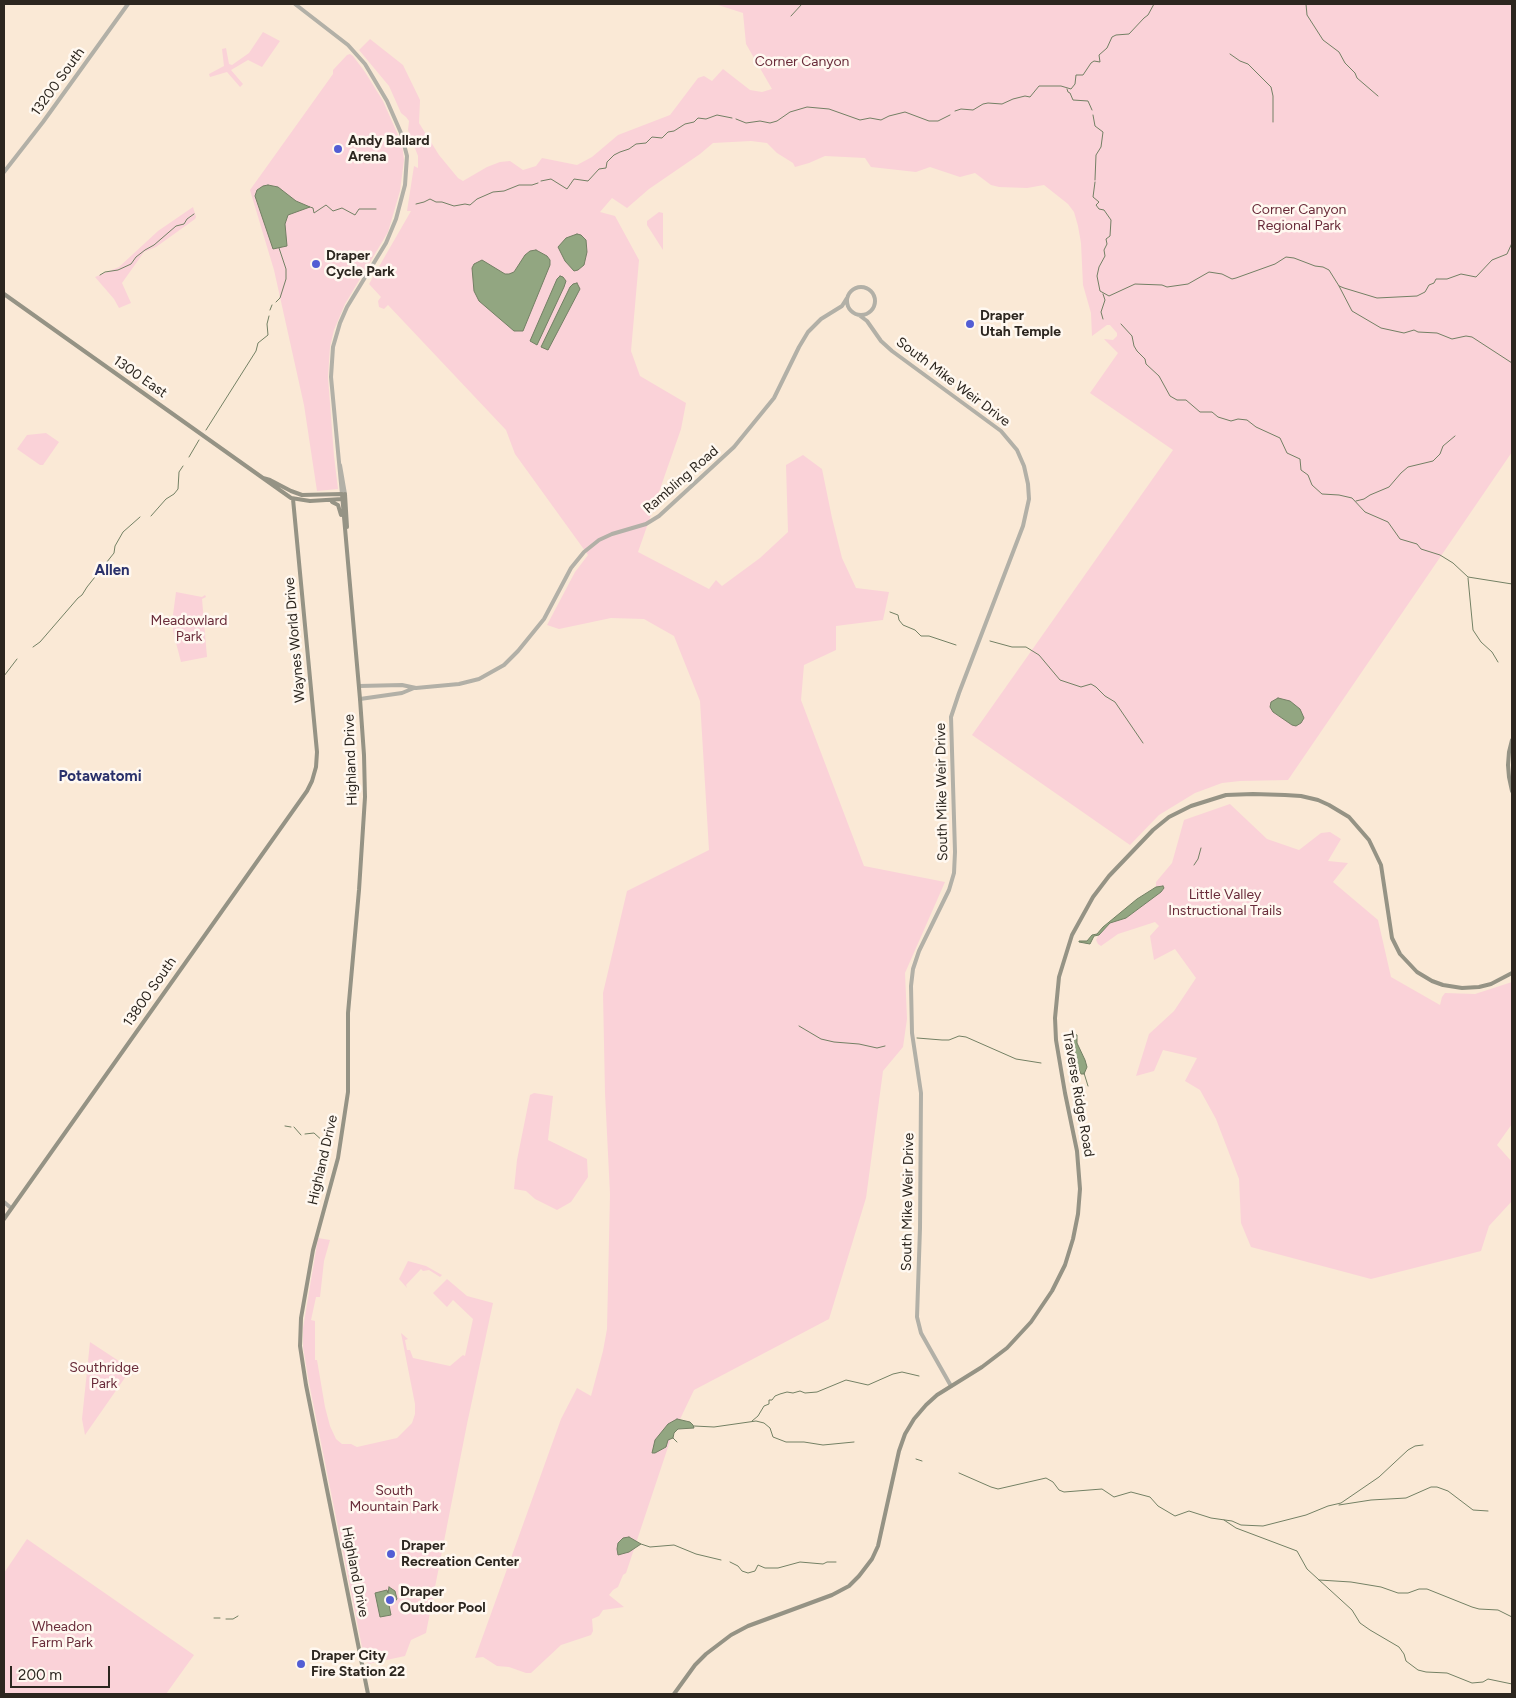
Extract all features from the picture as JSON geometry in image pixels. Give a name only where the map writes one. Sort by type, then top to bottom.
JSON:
[{"type":"main road","name":"1300 East","points":[[4,294],[293,499]]},
{"type":"main road","name":"1300 East","points":[[263,478],[298,494],[308,496],[343,496]]},
{"type":"main road","points":[[298,494],[293,499],[335,502],[338,504],[345,534]]},
{"type":"main road","points":[[320,501],[343,496]]},
{"type":"main road","name":"Highland Drive","points":[[343,496],[360,699],[365,798],[360,881],[348,1006],[348,1092],[338,1158],[313,1250],[301,1318],[300,1346],[309,1401],[368,1694]]},
{"type":"main road","name":"Waynes World Drive","points":[[293,499],[317,752],[317,764],[313,778]]},
{"type":"main road","points":[[1512,740],[1508,765],[1512,790]]},
{"type":"main road","name":"13800 South","points":[[4,1219],[307,791],[313,778]]},
{"type":"main road","name":"Traverse Ridge Road","points":[[674,1694],[695,1665],[731,1635],[748,1626],[832,1595],[849,1585],[859,1576],[872,1559],[878,1546],[896,1462],[905,1434],[914,1420],[926,1405],[990,1361],[1020,1335],[1044,1304],[1065,1265],[1073,1239],[1077,1220],[1080,1175],[1075,1138],[1056,1040],[1055,1018],[1059,977],[1072,935],[1093,897],[1126,858],[1161,823],[1191,806],[1226,795],[1302,796],[1329,805],[1354,821],[1376,852],[1384,878],[1392,938],[1400,954],[1417,972],[1443,985],[1462,988],[1491,984],[1512,973]]},
{"type":"street","name":"13200 South","points":[[4,172],[48,116],[128,4]]},
{"type":"street","name":"Highland Drive","points":[[295,4],[348,45],[365,64],[387,101],[403,140],[407,156],[404,193],[396,219],[386,243],[350,302],[340,323],[335,341],[331,377],[338,458],[343,475],[343,496]]},
{"type":"street","points":[[850,310],[847,298],[851,291],[857,287],[869,289],[876,300],[869,319],[870,325]]},
{"type":"street","name":"Rambling Road","points":[[360,699],[402,693],[416,688],[472,681],[492,673],[512,659],[544,619],[571,568],[581,556],[595,543],[612,534],[642,526],[657,518],[731,450],[774,398],[798,347],[808,332],[821,319],[842,306],[847,298]]},
{"type":"street","points":[[836,310],[843,308],[859,315],[867,314],[871,311]]},
{"type":"street","name":"South Mike Weir Drive","points":[[859,315],[892,351],[1001,431],[1017,450],[1024,466],[1028,484],[1029,499],[1023,526],[951,717],[954,873],[947,895],[919,951],[913,970],[911,986],[912,1028],[921,1093],[917,1317],[921,1333],[951,1386]]},
{"type":"street","name":"Rambling Road","points":[[359,686],[402,685],[416,688]]},
{"type":"street","points":[[4,1202],[11,1208]]},
{"type":"green space","points":[[715,4],[1512,4],[1512,452],[1288,780],[1222,783],[1195,793],[1159,815],[1130,845],[972,735],[1173,450],[1090,393],[1118,353],[1104,339],[1113,340],[1117,333],[1110,325],[1107,325],[1092,336],[1091,313],[1083,285],[1081,243],[1078,226],[1074,212],[1068,204],[1044,185],[1027,188],[999,187],[991,185],[975,173],[960,177],[930,167],[916,172],[871,167],[865,158],[825,156],[795,167],[793,163],[777,153],[767,143],[751,141],[713,143],[649,189],[627,208],[612,198],[600,212],[615,216],[639,260],[631,351],[640,376],[686,403],[681,429],[638,552],[709,589],[716,580],[722,586],[760,558],[788,532],[786,465],[803,455],[822,469],[842,558],[856,588],[889,592],[883,620],[836,626],[836,650],[804,665],[801,700],[864,866],[945,882],[905,973],[907,1019],[903,1047],[883,1071],[866,1198],[829,1319],[694,1390],[671,1438],[626,1573],[623,1575],[618,1587],[609,1595],[624,1607],[603,1610],[599,1616],[592,1619],[593,1631],[591,1635],[561,1645],[531,1673],[526,1673],[509,1667],[497,1666],[483,1657],[475,1658],[561,1419],[577,1388],[591,1396],[603,1351],[607,1329],[610,1194],[603,993],[627,891],[709,850],[700,701],[674,636],[644,619],[611,618],[559,629],[547,625],[575,572],[588,555],[515,454],[506,430],[388,305],[384,309],[379,307],[378,301],[381,297],[369,284],[411,211],[407,211],[414,166],[418,168],[418,156],[408,130],[409,121],[401,113],[389,86],[359,50],[370,39],[403,65],[420,100],[419,123],[439,155],[458,178],[463,181],[500,162],[510,161],[523,170],[536,166],[542,158],[577,165],[592,157],[618,135],[670,115],[698,78],[704,76],[712,81],[723,69],[750,90],[762,92],[772,89],[746,44],[743,13]]},
{"type":"green space","points":[[263,32],[280,41],[262,67],[248,60],[231,70],[243,84],[240,87],[227,72],[210,77],[209,74],[224,66],[222,49],[226,48],[229,64],[232,65],[249,53]]},
{"type":"green space","points":[[350,54],[365,72],[383,101],[402,144],[404,160],[400,191],[388,232],[345,304],[334,330],[330,347],[328,377],[338,489],[317,491],[304,405],[274,270],[250,190],[333,74],[333,70]]},
{"type":"green space","points":[[193,207],[195,219],[156,247],[144,252],[122,283],[131,303],[119,308],[114,299],[95,277],[119,267],[158,231]]},
{"type":"green space","points":[[659,212],[663,213],[663,250],[647,225],[647,221]]},
{"type":"green space","points":[[46,433],[59,442],[43,465],[40,465],[17,449],[27,435]]},
{"type":"green space","name":"Meadowlard Park","points":[[176,592],[202,597],[205,595],[206,597],[202,599],[207,657],[181,662],[173,631]]},
{"type":"green space","name":"Little Valley Instructional Trails","points":[[1230,804],[1267,839],[1299,850],[1321,833],[1330,832],[1341,839],[1328,861],[1348,863],[1333,882],[1378,920],[1391,977],[1440,1005],[1445,993],[1475,994],[1512,982],[1512,1124],[1497,1145],[1512,1162],[1512,1201],[1489,1226],[1481,1251],[1371,1279],[1251,1247],[1241,1223],[1239,1179],[1216,1119],[1200,1090],[1185,1081],[1197,1058],[1163,1050],[1154,1071],[1136,1076],[1149,1034],[1174,1011],[1196,978],[1175,949],[1154,960],[1150,936],[1159,926],[1155,922],[1118,934],[1101,946],[1096,940],[1110,923],[1126,918],[1161,892],[1163,886],[1156,887],[1156,882],[1172,863],[1184,820]]},
{"type":"green space","points":[[534,1093],[553,1096],[548,1140],[587,1159],[588,1177],[571,1202],[557,1210],[535,1199],[526,1191],[514,1189],[517,1160],[530,1095]]},
{"type":"green space","name":"South Mountain Park","points":[[318,1238],[330,1240],[324,1261],[320,1297],[316,1297],[311,1320],[315,1321],[315,1360],[317,1360],[330,1426],[336,1439],[342,1444],[351,1444],[357,1447],[397,1438],[412,1423],[415,1414],[415,1404],[401,1333],[408,1339],[405,1340],[407,1350],[410,1350],[413,1358],[450,1366],[463,1355],[465,1356],[473,1319],[453,1300],[447,1307],[433,1293],[447,1279],[467,1296],[493,1303],[426,1633],[411,1640],[405,1656],[368,1664],[365,1651],[363,1652],[303,1347],[303,1328]]},
{"type":"green space","points":[[408,1261],[426,1266],[442,1275],[440,1277],[429,1270],[423,1271],[421,1269],[406,1285],[407,1288],[399,1279]]},
{"type":"green space","name":"Southridge Park","points":[[90,1342],[131,1369],[85,1435],[82,1419]]},
{"type":"green space","name":"Wheadon Farm Park","points":[[27,1539],[194,1655],[166,1694],[4,1694],[4,1573]]},
{"type":"shaded area","points":[[268,185],[278,187],[296,201],[310,207],[288,215],[285,224],[287,246],[273,249],[255,196],[257,190]]},
{"type":"shaded area","points":[[577,234],[586,240],[587,252],[584,265],[574,271],[565,261],[558,247],[566,238]]},
{"type":"shaded area","points":[[536,250],[547,256],[550,260],[550,265],[523,331],[514,331],[479,301],[474,291],[472,268],[474,264],[482,260],[505,274],[509,274],[514,272],[525,255],[530,251]]},
{"type":"shaded area","points":[[560,276],[566,281],[564,287],[537,345],[530,341]]},
{"type":"shaded area","points":[[577,283],[580,289],[548,350],[541,347],[570,287]]},
{"type":"shaded area","points":[[1278,698],[1290,701],[1300,709],[1304,718],[1301,723],[1296,726],[1292,725],[1273,712],[1270,707],[1271,702]]},
{"type":"shaded area","points":[[1163,886],[1164,888],[1161,892],[1126,918],[1110,923],[1099,935],[1094,936],[1090,944],[1079,942],[1087,941],[1092,935],[1097,934],[1137,899],[1156,887]]},
{"type":"shaded area","points":[[1074,1034],[1077,1035],[1077,1043],[1087,1067],[1084,1074],[1081,1074],[1075,1060],[1072,1041]]},
{"type":"shaded area","points":[[677,1419],[690,1422],[694,1428],[678,1429],[674,1433],[673,1438],[668,1440],[666,1447],[652,1453],[655,1440],[668,1424]]},
{"type":"shaded area","points":[[629,1537],[641,1544],[629,1552],[618,1555],[618,1543],[623,1538]]},
{"type":"shaded area","points":[[389,1587],[395,1591],[397,1599],[392,1605],[388,1600],[391,1615],[380,1617],[375,1593],[387,1590],[388,1593]]},
{"type":"waterway","points":[[791,16],[802,4]]},
{"type":"waterway","points":[[955,111],[961,109],[973,110],[983,104],[1002,104],[1013,99],[1025,96],[1030,97],[1039,86],[1061,86],[1071,89],[1075,84],[1076,75],[1083,75],[1094,61],[1100,62],[1099,55],[1107,48],[1112,37],[1129,34],[1148,15],[1154,4]]},
{"type":"waterway","points":[[1306,4],[1307,15],[1323,40],[1339,52],[1357,78],[1378,96]]},
{"type":"waterway","points":[[1230,54],[1248,64],[1271,87],[1273,122]]},
{"type":"waterway","points":[[1067,89],[1073,100],[1088,101],[1092,110]]},
{"type":"waterway","points":[[736,119],[746,123],[760,121],[770,123],[777,121],[790,112],[807,107],[829,109],[860,120],[870,118],[881,120],[905,112],[929,121],[938,121],[950,115]]},
{"type":"waterway","points":[[541,181],[551,179],[567,189],[574,179],[588,181],[599,169],[606,168],[607,162],[614,155],[636,144],[646,143],[652,137],[662,138],[668,132],[694,122],[698,118],[706,119],[717,115],[732,118]]},
{"type":"waterway","points":[[1093,115],[1095,126],[1103,132],[1101,147],[1096,155],[1095,180]]},
{"type":"waterway","points":[[1095,182],[1093,197],[1099,202],[1096,205],[1099,209],[1104,210],[1111,220],[1110,236],[1106,239],[1105,256],[1097,276],[1100,291],[1109,296],[1135,284],[1162,285],[1167,287],[1188,284],[1209,272],[1222,274],[1232,279],[1275,264],[1286,257],[1323,267],[1329,270],[1339,286],[1377,298],[1417,296],[1425,292],[1436,279],[1447,279],[1461,274],[1476,277],[1492,260],[1507,254],[1512,243]]},
{"type":"waterway","points":[[416,204],[430,199],[454,206],[470,205],[477,199],[493,192],[504,191],[519,185],[538,183]]},
{"type":"waterway","points":[[310,207],[313,208],[314,213],[326,205],[333,211],[342,208],[355,215],[359,209],[376,209]]},
{"type":"waterway","points":[[100,275],[131,264],[136,257],[154,245],[176,226],[184,224],[194,214]]},
{"type":"waterway","points":[[276,302],[280,298],[286,279],[286,269],[279,248]]},
{"type":"waterway","points":[[1339,286],[1352,311],[1381,328],[1404,333],[1414,330],[1437,333],[1452,339],[1466,336],[1472,337],[1512,363]]},
{"type":"waterway","points":[[1103,294],[1105,300],[1101,312],[1103,319]]},
{"type":"waterway","points":[[270,310],[272,305]]},
{"type":"waterway","points":[[206,430],[256,351],[258,343],[268,335],[267,324],[269,316]]},
{"type":"waterway","points":[[1121,324],[1132,336],[1137,351],[1145,359],[1146,364],[1159,376],[1170,396],[1177,400],[1186,400],[1200,412],[1212,412],[1218,417],[1231,421],[1238,419],[1247,420],[1256,427],[1280,438],[1287,453],[1300,459],[1301,470],[1308,475],[1312,485],[1322,494],[1352,498],[1365,512],[1388,522],[1400,539],[1417,544],[1421,549],[1440,555],[1453,563],[1468,577],[1512,584]]},
{"type":"waterway","points":[[1356,501],[1389,487],[1408,467],[1433,461],[1440,454],[1443,446],[1455,436]]},
{"type":"waterway","points":[[189,457],[199,440]]},
{"type":"waterway","points":[[151,516],[178,489],[179,472],[183,466]]},
{"type":"waterway","points":[[33,647],[40,642],[82,595],[114,553],[115,546],[123,532],[140,517]]},
{"type":"waterway","points":[[1468,578],[1473,630],[1498,662]]},
{"type":"waterway","points":[[890,612],[898,615],[903,625],[915,630],[921,636],[929,636],[956,645]]},
{"type":"waterway","points":[[990,641],[1012,647],[1026,647],[1039,655],[1060,680],[1081,687],[1091,684],[1096,687],[1115,702],[1143,743]]},
{"type":"waterway","points":[[4,676],[17,659]]},
{"type":"waterway","points":[[1194,865],[1201,848]]},
{"type":"waterway","points":[[799,1026],[821,1039],[877,1048],[885,1046]]},
{"type":"waterway","points":[[917,1038],[949,1040],[959,1036],[966,1037],[1016,1059],[1041,1063]]},
{"type":"waterway","points":[[1084,1073],[1088,1086]]},
{"type":"waterway","points":[[285,1126],[291,1127]]},
{"type":"waterway","points":[[294,1127],[301,1135]]},
{"type":"waterway","points":[[305,1134],[314,1133],[325,1143]]},
{"type":"waterway","points":[[752,1421],[758,1416],[764,1406],[769,1404],[769,1400],[787,1392],[817,1392],[846,1380],[868,1385],[902,1372],[919,1376]]},
{"type":"waterway","points":[[694,1426],[714,1427],[756,1421],[764,1423],[770,1428],[773,1437],[786,1442],[823,1445],[854,1442]]},
{"type":"waterway","points":[[673,1438],[677,1442]]},
{"type":"waterway","points":[[959,1473],[998,1489],[1046,1478],[1064,1492],[1102,1489],[1114,1497],[1131,1492],[1150,1497],[1158,1506],[1175,1516],[1189,1511],[1211,1518],[1232,1521],[1241,1525],[1263,1526],[1306,1515],[1341,1503],[1379,1477],[1408,1450],[1415,1446],[1423,1445]]},
{"type":"waterway","points":[[916,1459],[922,1461]]},
{"type":"waterway","points":[[1339,1505],[1371,1500],[1406,1498],[1431,1487],[1437,1487],[1448,1491],[1473,1510],[1488,1511]]},
{"type":"waterway","points":[[1224,1520],[1236,1528],[1297,1551],[1307,1569],[1352,1610],[1360,1623],[1399,1647],[1406,1661],[1418,1670],[1447,1673],[1472,1683],[1483,1682],[1488,1679],[1512,1684]]},
{"type":"waterway","points":[[641,1544],[650,1547],[674,1545],[696,1554],[721,1560]]},
{"type":"waterway","points":[[730,1562],[748,1573],[755,1571],[758,1565],[765,1568],[778,1568],[800,1562],[823,1564],[836,1562]]},
{"type":"waterway","points":[[1319,1580],[1351,1582],[1381,1587],[1398,1593],[1427,1589],[1472,1607],[1498,1610],[1512,1617]]},
{"type":"waterway","points":[[226,1619],[233,1619],[238,1616]]},
{"type":"waterway","points":[[214,1618],[220,1618]]},
{"type":"place","name":"Andy Ballard Arena","points":[[338,149]]},
{"type":"place","name":"Draper Cycle Park","points":[[316,264]]},
{"type":"place","name":"Draper Utah Temple","points":[[970,324]]},
{"type":"place","name":"Draper Recreation Center","points":[[391,1554]]},
{"type":"place","name":"Draper Outdoor Pool","points":[[390,1600]]},
{"type":"place","name":"Draper City Fire Station 22","points":[[301,1664]]},
{"type":"district","name":"Allen","points":[[112,571]]},
{"type":"district","name":"Potawatomi","points":[[100,777]]},
{"type":"park label","name":"Corner Canyon","points":[[802,62]]},
{"type":"park label","name":"Corner Canyon Regional Park","points":[[1299,218]]}]
